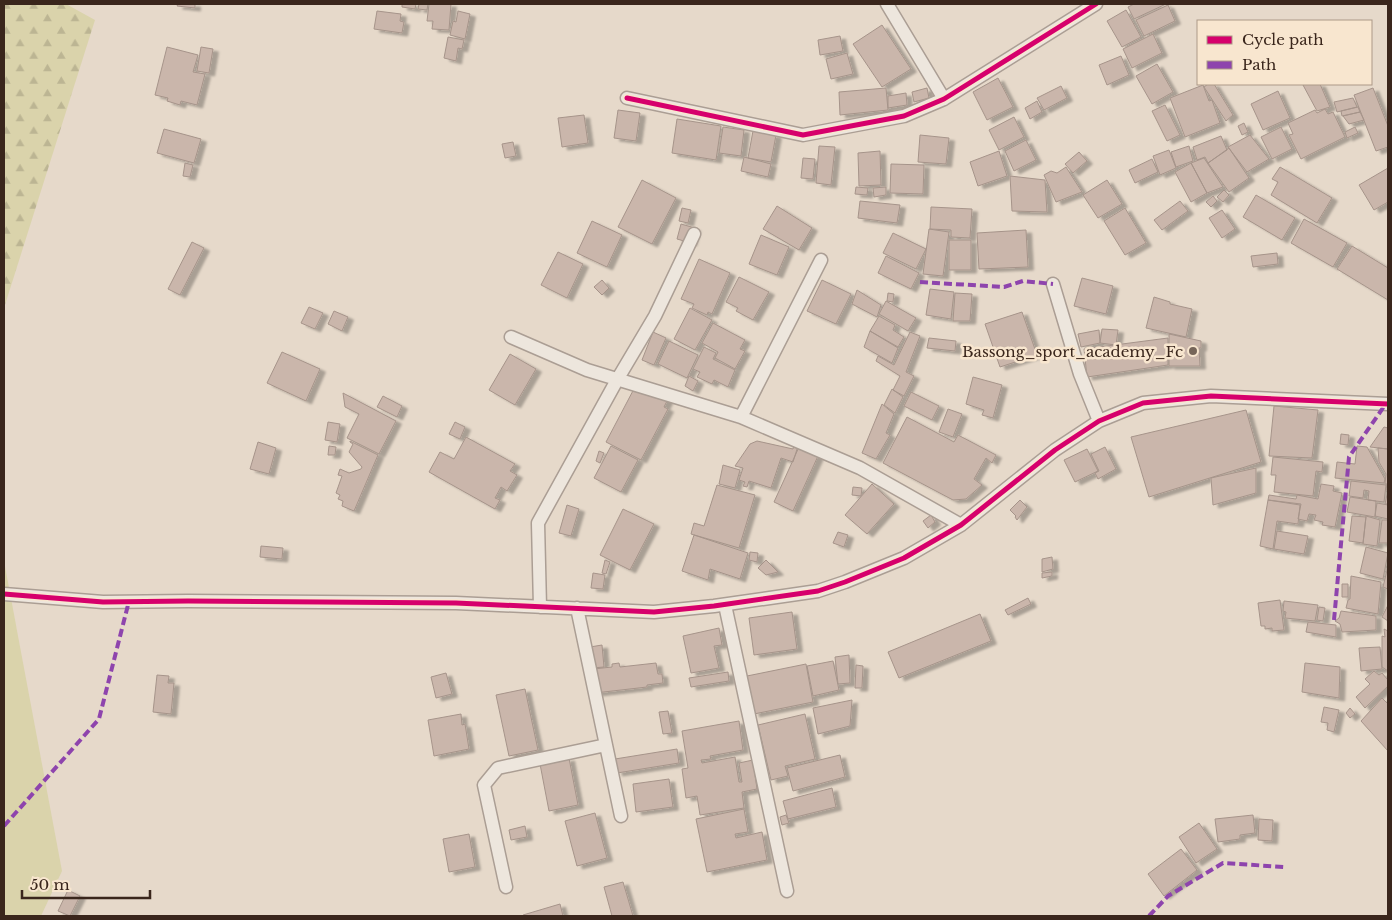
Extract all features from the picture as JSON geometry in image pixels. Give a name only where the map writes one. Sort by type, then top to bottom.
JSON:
[{"type":"street","points":[[887,4],[944,99]]},
{"type":"street","points":[[627,98],[803,134],[904,116],[944,99],[1096,4]]},
{"type":"street","points":[[540,607],[538,523],[617,380],[655,316],[694,234]]},
{"type":"street","points":[[741,417],[821,260]]},
{"type":"street","points":[[1053,284],[1080,374],[1099,422]]},
{"type":"street","points":[[511,337],[587,370],[741,417],[860,468],[962,525]]},
{"type":"street","points":[[4,594],[103,602],[188,600],[437,603],[654,612],[725,605],[818,591],[904,558],[962,525],[1055,450],[1099,422],[1143,403],[1211,396],[1388,404]]},
{"type":"street","points":[[725,605],[787,891]]},
{"type":"street","points":[[577,608],[621,816]]},
{"type":"street","points":[[506,887],[484,785],[498,768],[606,745]]},
{"type":"green space","points":[[4,4],[66,4],[95,20],[4,308]]},
{"type":"green space","points":[[4,561],[62,871],[41,916],[4,916]]},
{"type":"building","points":[[178,4],[195,4],[195,8],[177,6]]},
{"type":"building","points":[[402,4],[416,4],[415,9],[402,7]]},
{"type":"building","points":[[419,4],[428,4],[427,10],[418,9]]},
{"type":"building","points":[[429,4],[451,4],[449,30],[432,29],[433,21],[427,21]]},
{"type":"building","points":[[1134,4],[1166,4],[1134,19],[1128,7]]},
{"type":"building","points":[[1168,5],[1175,21],[1144,36],[1136,20]]},
{"type":"building","points":[[1126,10],[1141,37],[1122,47],[1107,21]]},
{"type":"building","points":[[377,11],[401,14],[400,21],[404,22],[402,33],[374,29]]},
{"type":"building","points":[[458,11],[470,14],[465,39],[450,35],[453,21],[456,22]]},
{"type":"building","points":[[882,25],[911,69],[882,87],[853,44]]},
{"type":"building","points":[[1153,34],[1162,53],[1132,68],[1123,49]]},
{"type":"building","points":[[840,36],[843,51],[820,55],[818,40]]},
{"type":"building","points":[[448,37],[464,40],[462,49],[458,48],[456,61],[444,58]]},
{"type":"building","points":[[167,47],[198,55],[193,72],[205,74],[197,105],[181,101],[180,105],[167,101],[168,98],[155,95]]},
{"type":"building","points":[[201,47],[213,49],[209,73],[197,71]]},
{"type":"building","points":[[847,53],[853,74],[831,79],[826,59]]},
{"type":"building","points":[[1121,56],[1129,75],[1107,85],[1099,65]]},
{"type":"building","points":[[1157,64],[1173,92],[1152,104],[1136,76]]},
{"type":"building","points":[[998,78],[1013,107],[987,120],[973,92]]},
{"type":"building","points":[[1203,85],[1209,101],[1212,100],[1220,123],[1185,137],[1170,98]]},
{"type":"building","points":[[1215,85],[1233,115],[1226,121],[1204,87]]},
{"type":"building","points":[[1303,85],[1320,85],[1330,107],[1317,111]]},
{"type":"building","points":[[1061,86],[1067,98],[1044,110],[1037,98]]},
{"type":"building","points":[[886,88],[888,110],[840,115],[839,92]]},
{"type":"building","points":[[927,88],[929,98],[914,102],[912,92]]},
{"type":"building","points":[[1373,88],[1388,126],[1388,147],[1376,151],[1354,95]]},
{"type":"building","points":[[1278,91],[1290,118],[1263,130],[1251,104]]},
{"type":"building","points":[[906,93],[907,105],[888,108],[888,96]]},
{"type":"building","points":[[1353,98],[1357,107],[1337,112],[1334,102]]},
{"type":"building","points":[[1037,101],[1042,112],[1030,119],[1025,108]]},
{"type":"building","points":[[1165,105],[1180,135],[1167,141],[1152,111]]},
{"type":"building","points":[[1358,107],[1360,112],[1342,116],[1341,111]]},
{"type":"building","points":[[1325,109],[1328,114],[1333,112],[1345,137],[1301,159],[1289,135],[1293,134],[1288,123],[1315,110],[1317,113]]},
{"type":"building","points":[[618,110],[640,113],[636,141],[614,138]]},
{"type":"building","points":[[1360,112],[1364,120],[1349,124],[1343,116]]},
{"type":"building","points":[[584,115],[588,143],[562,147],[558,118]]},
{"type":"building","points":[[1014,117],[1024,137],[999,150],[989,130]]},
{"type":"building","points":[[677,119],[721,126],[716,160],[672,153]]},
{"type":"building","points":[[1244,123],[1248,132],[1242,135],[1238,126]]},
{"type":"building","points":[[723,127],[744,130],[741,156],[719,153]]},
{"type":"building","points":[[1281,127],[1292,149],[1272,159],[1261,137]]},
{"type":"building","points":[[1355,127],[1358,133],[1347,138],[1345,132]]},
{"type":"building","points":[[164,129],[201,139],[194,163],[157,153]]},
{"type":"building","points":[[753,131],[776,135],[771,162],[748,158]]},
{"type":"building","points":[[920,135],[949,138],[946,164],[918,162]]},
{"type":"building","points":[[1250,135],[1269,159],[1247,172],[1228,147]]},
{"type":"building","points":[[1221,136],[1227,150],[1208,163],[1205,157],[1197,160],[1193,147]]},
{"type":"building","points":[[1026,140],[1036,160],[1014,171],[1005,151]]},
{"type":"building","points":[[513,142],[516,156],[505,158],[502,144]]},
{"type":"building","points":[[819,146],[835,147],[831,185],[816,183]]},
{"type":"building","points":[[1189,146],[1193,161],[1176,167],[1171,152]]},
{"type":"building","points":[[1229,148],[1249,178],[1229,192],[1208,163]]},
{"type":"building","points":[[1169,150],[1176,168],[1160,175],[1153,156]]},
{"type":"building","points":[[880,151],[881,185],[859,186],[858,153]]},
{"type":"building","points":[[999,151],[1007,176],[978,186],[970,162]]},
{"type":"building","points":[[1079,152],[1087,161],[1073,173],[1065,164]]},
{"type":"building","points":[[744,157],[771,164],[768,177],[741,171]]},
{"type":"building","points":[[803,158],[815,159],[813,179],[801,178]]},
{"type":"building","points":[[1204,158],[1223,187],[1207,193],[1191,163]]},
{"type":"building","points":[[1152,159],[1158,172],[1135,183],[1129,170]]},
{"type":"building","points":[[185,163],[193,165],[190,177],[183,176]]},
{"type":"building","points":[[1191,163],[1207,193],[1191,202],[1175,172]]},
{"type":"building","points":[[891,164],[924,165],[923,194],[890,193]]},
{"type":"building","points":[[1066,167],[1082,192],[1056,202],[1044,175],[1051,171],[1057,173]]},
{"type":"building","points":[[1280,167],[1332,198],[1317,223],[1271,195],[1278,182],[1272,179]]},
{"type":"building","points":[[1388,168],[1388,202],[1374,210],[1359,185]]},
{"type":"building","points":[[1010,176],[1045,180],[1047,212],[1012,211]]},
{"type":"building","points":[[642,180],[676,198],[652,244],[618,227]]},
{"type":"building","points":[[1107,180],[1122,204],[1098,218],[1083,195]]},
{"type":"building","points":[[856,187],[868,188],[867,195],[855,194]]},
{"type":"building","points":[[886,187],[886,195],[874,197],[873,188]]},
{"type":"building","points":[[1224,190],[1229,195],[1223,202],[1217,197]]},
{"type":"building","points":[[1256,195],[1295,218],[1282,240],[1243,217]]},
{"type":"building","points":[[1213,196],[1217,201],[1211,207],[1206,202]]},
{"type":"building","points":[[860,201],[900,205],[897,223],[858,218]]},
{"type":"building","points":[[1180,201],[1188,211],[1162,230],[1154,220]]},
{"type":"building","points":[[777,206],[812,228],[799,250],[763,229]]},
{"type":"building","points":[[931,207],[972,209],[970,238],[951,237],[951,230],[930,229]]},
{"type":"building","points":[[682,208],[691,210],[688,223],[679,221]]},
{"type":"building","points":[[1125,208],[1146,243],[1125,255],[1104,221]]},
{"type":"building","points":[[1222,210],[1235,229],[1222,238],[1209,218]]},
{"type":"building","points":[[1304,219],[1347,243],[1333,267],[1291,243]]},
{"type":"building","points":[[592,221],[622,235],[607,267],[577,253]]},
{"type":"building","points":[[681,224],[695,228],[691,243],[677,239]]},
{"type":"building","points":[[929,229],[949,232],[943,276],[923,274]]},
{"type":"building","points":[[1026,230],[1028,267],[979,269],[977,233]]},
{"type":"building","points":[[893,233],[926,249],[916,269],[883,253]]},
{"type":"building","points":[[761,235],[789,247],[777,275],[749,264]]},
{"type":"building","points":[[949,240],[971,240],[971,270],[949,270]]},
{"type":"building","points":[[192,242],[204,248],[180,295],[168,289]]},
{"type":"building","points":[[1352,246],[1388,268],[1388,300],[1337,269]]},
{"type":"building","points":[[558,252],[583,264],[567,298],[541,285]]},
{"type":"building","points":[[1277,253],[1278,264],[1253,267],[1251,256]]},
{"type":"building","points":[[886,256],[919,273],[911,289],[878,273]]},
{"type":"building","points":[[699,259],[730,273],[712,314],[708,312],[707,315],[692,308],[694,304],[681,299]]},
{"type":"building","points":[[739,277],[769,292],[753,320],[736,311],[738,308],[726,302]]},
{"type":"building","points":[[1082,278],[1113,286],[1106,314],[1074,306]]},
{"type":"building","points":[[602,280],[609,288],[602,295],[594,287]]},
{"type":"building","points":[[822,280],[851,294],[836,324],[807,311]]},
{"type":"building","points":[[930,289],[954,292],[951,319],[926,315]]},
{"type":"building","points":[[857,290],[881,305],[877,317],[852,304]]},
{"type":"building","points":[[888,293],[894,294],[893,302],[887,301]]},
{"type":"building","points":[[955,293],[972,294],[970,321],[953,321]]},
{"type":"building","points":[[1154,297],[1170,302],[1170,304],[1192,309],[1186,337],[1146,328]]},
{"type":"building","points":[[886,301],[916,318],[908,331],[879,314]]},
{"type":"building","points":[[309,307],[323,313],[315,329],[301,323]]},
{"type":"building","points":[[690,308],[712,320],[695,350],[674,339]]},
{"type":"building","points":[[334,311],[348,317],[342,331],[328,324]]},
{"type":"building","points":[[1022,312],[1037,355],[1000,367],[985,324]]},
{"type":"building","points":[[879,316],[895,325],[893,330],[904,337],[898,347],[870,331]]},
{"type":"building","points":[[713,323],[745,340],[740,349],[745,351],[735,369],[715,358],[718,352],[702,343]]},
{"type":"building","points":[[1102,329],[1118,330],[1116,345],[1100,343]]},
{"type":"building","points":[[1099,330],[1100,343],[1081,347],[1078,334]]},
{"type":"building","points":[[870,331],[898,348],[892,363],[864,347]]},
{"type":"building","points":[[653,332],[666,338],[654,365],[642,360]]},
{"type":"building","points":[[910,332],[920,336],[906,372],[914,376],[904,396],[893,390],[900,376],[876,361],[878,356],[894,365]]},
{"type":"building","points":[[1169,334],[1201,341],[1201,348],[1199,348],[1200,366],[1169,366]]},
{"type":"building","points":[[929,338],[956,341],[955,351],[927,348]]},
{"type":"building","points":[[1168,338],[1168,365],[1087,377],[1084,349]]},
{"type":"building","points":[[669,341],[698,355],[687,378],[658,364]]},
{"type":"building","points":[[704,347],[716,353],[713,359],[735,370],[728,387],[714,380],[712,384],[697,377],[700,372],[693,369]]},
{"type":"building","points":[[282,352],[320,369],[306,401],[267,383]]},
{"type":"building","points":[[510,354],[536,369],[515,405],[489,390]]},
{"type":"building","points":[[689,376],[698,381],[693,391],[685,386]]},
{"type":"building","points":[[973,377],[1002,385],[993,418],[982,415],[984,410],[966,404]]},
{"type":"building","points":[[636,385],[669,397],[664,407],[668,409],[641,460],[606,442]]},
{"type":"building","points":[[892,389],[903,397],[895,413],[884,405]]},
{"type":"building","points":[[911,392],[939,406],[932,420],[904,406]]},
{"type":"building","points":[[343,393],[396,421],[379,454],[347,438],[359,414],[345,407]]},
{"type":"building","points":[[383,396],[402,406],[397,417],[377,407]]},
{"type":"building","points":[[882,404],[894,414],[886,433],[890,435],[876,459],[862,453]]},
{"type":"building","points":[[1274,406],[1318,410],[1312,458],[1269,456]]},
{"type":"building","points":[[948,409],[962,414],[953,437],[939,432]]},
{"type":"building","points":[[1246,410],[1261,462],[1149,497],[1131,437]]},
{"type":"building","points":[[907,417],[954,442],[958,435],[996,455],[992,463],[986,458],[974,479],[982,485],[966,499],[953,500],[883,463]]},
{"type":"building","points":[[328,422],[340,424],[337,442],[325,440]]},
{"type":"building","points":[[455,422],[465,427],[460,439],[449,434]]},
{"type":"building","points":[[1384,427],[1388,428],[1388,449],[1370,447]]},
{"type":"building","points":[[1341,434],[1349,435],[1348,445],[1340,444]]},
{"type":"building","points":[[466,437],[515,464],[510,471],[517,475],[507,491],[501,487],[495,498],[500,500],[495,509],[429,472],[440,452],[454,459]]},
{"type":"building","points":[[350,441],[378,455],[354,511],[342,506],[343,501],[338,499],[340,495],[336,493],[342,476],[338,475],[340,469],[349,473],[362,467],[349,452],[353,444]]},
{"type":"building","points":[[757,441],[793,449],[794,445],[798,446],[793,462],[781,458],[771,488],[749,481],[747,487],[743,486],[745,482],[739,480],[743,468],[735,466],[750,444]]},
{"type":"building","points":[[258,442],[276,448],[269,474],[250,469]]},
{"type":"building","points":[[329,446],[336,447],[335,455],[328,455]]},
{"type":"building","points":[[611,446],[638,460],[621,492],[594,478]]},
{"type":"building","points":[[1357,446],[1367,447],[1385,479],[1384,483],[1335,478],[1337,462],[1355,464]]},
{"type":"building","points":[[799,447],[818,456],[793,511],[774,502]]},
{"type":"building","points":[[1105,447],[1116,469],[1098,479],[1095,473],[1099,471],[1091,454]]},
{"type":"building","points":[[1378,448],[1388,449],[1388,490],[1386,490],[1387,484],[1385,484],[1386,474],[1379,462]]},
{"type":"building","points":[[1087,449],[1098,471],[1075,482],[1064,460]]},
{"type":"building","points":[[599,451],[604,453],[600,463],[596,461]]},
{"type":"building","points":[[1273,457],[1323,462],[1322,472],[1316,471],[1313,496],[1274,492],[1276,475],[1271,475]]},
{"type":"building","points":[[723,465],[740,470],[735,488],[719,484]]},
{"type":"building","points":[[1256,468],[1256,493],[1213,505],[1211,478]]},
{"type":"building","points":[[1351,481],[1386,485],[1384,502],[1368,500],[1369,491],[1364,490],[1363,498],[1349,496]]},
{"type":"building","points":[[872,484],[894,504],[867,534],[845,515]]},
{"type":"building","points":[[1321,484],[1334,486],[1333,491],[1342,493],[1335,527],[1322,525],[1323,522],[1314,520],[1316,515],[1309,514],[1307,521],[1298,519],[1301,504],[1268,500],[1269,495],[1296,499],[1297,495],[1318,499]]},
{"type":"building","points":[[717,485],[755,495],[739,548],[691,534],[694,523],[704,526]]},
{"type":"building","points":[[853,487],[862,488],[861,496],[852,495]]},
{"type":"building","points":[[1388,490],[1388,504],[1385,504]]},
{"type":"building","points":[[1350,497],[1376,501],[1375,517],[1347,512]]},
{"type":"building","points":[[1020,500],[1027,507],[1017,520],[1010,510]]},
{"type":"building","points":[[1268,500],[1300,505],[1298,524],[1277,521],[1273,549],[1260,546]]},
{"type":"building","points":[[1377,503],[1388,505],[1388,519],[1375,516]]},
{"type":"building","points":[[567,505],[579,509],[571,536],[559,533]]},
{"type":"building","points":[[623,509],[654,524],[630,570],[600,555]]},
{"type":"building","points":[[931,515],[935,522],[928,528],[923,521]]},
{"type":"building","points":[[1352,516],[1366,517],[1363,543],[1349,541]]},
{"type":"building","points":[[1366,516],[1380,520],[1377,546],[1363,544]]},
{"type":"building","points":[[1382,520],[1388,520],[1388,543],[1379,543]]},
{"type":"building","points":[[1277,531],[1308,536],[1304,554],[1274,549]]},
{"type":"building","points":[[838,532],[848,535],[844,547],[833,543]]},
{"type":"building","points":[[694,535],[748,553],[740,579],[710,569],[708,580],[682,571]]},
{"type":"building","points":[[261,546],[283,548],[282,559],[260,557]]},
{"type":"building","points":[[1366,547],[1388,553],[1383,579],[1360,573]]},
{"type":"building","points":[[750,552],[758,553],[757,562],[749,560]]},
{"type":"building","points":[[1052,557],[1053,569],[1042,572],[1042,559]]},
{"type":"building","points":[[605,560],[610,562],[606,574],[602,573]]},
{"type":"building","points":[[766,560],[778,572],[766,575],[758,568]]},
{"type":"building","points":[[1388,566],[1388,589],[1383,587]]},
{"type":"building","points":[[1052,572],[1052,576],[1042,578],[1042,573]]},
{"type":"building","points":[[593,573],[605,575],[603,589],[591,588]]},
{"type":"building","points":[[1351,576],[1381,582],[1378,614],[1346,608],[1350,599]]},
{"type":"building","points":[[1342,584],[1348,584],[1348,597],[1342,597]]},
{"type":"building","points":[[1028,598],[1031,604],[1008,615],[1005,610]]},
{"type":"building","points":[[1280,600],[1284,630],[1272,631],[1272,628],[1265,629],[1265,626],[1261,626],[1258,603]]},
{"type":"building","points":[[1284,601],[1318,605],[1315,621],[1285,618],[1286,612],[1283,611]]},
{"type":"building","points":[[1388,605],[1388,621],[1382,617]]},
{"type":"building","points":[[1319,607],[1325,608],[1323,621],[1317,620]]},
{"type":"building","points":[[1341,611],[1376,616],[1376,630],[1342,632],[1340,624],[1335,621],[1339,618]]},
{"type":"building","points":[[792,612],[797,649],[754,655],[749,618]]},
{"type":"building","points":[[980,614],[991,641],[899,678],[888,652]]},
{"type":"building","points":[[1308,622],[1336,625],[1336,637],[1306,632]]},
{"type":"building","points":[[719,628],[722,645],[714,646],[719,668],[691,673],[683,636]]},
{"type":"building","points":[[1384,629],[1388,631],[1388,671],[1382,667],[1382,636],[1385,637]]},
{"type":"building","points":[[602,645],[604,667],[592,668],[590,647]]},
{"type":"building","points":[[1380,647],[1382,669],[1361,671],[1359,648]]},
{"type":"building","points":[[849,655],[850,683],[838,684],[835,657]]},
{"type":"building","points":[[833,661],[839,690],[813,696],[807,666]]},
{"type":"building","points":[[619,663],[620,667],[656,663],[658,674],[662,674],[663,683],[647,685],[647,687],[595,693],[593,669],[612,667],[612,664]]},
{"type":"building","points":[[1305,663],[1340,667],[1339,698],[1302,692]]},
{"type":"building","points":[[806,664],[813,702],[754,714],[747,676]]},
{"type":"building","points":[[856,665],[863,666],[862,688],[855,688]]},
{"type":"building","points":[[1374,671],[1379,675],[1382,673],[1388,680],[1388,686],[1365,708],[1356,697],[1370,684],[1365,679]]},
{"type":"building","points":[[728,672],[729,681],[691,687],[689,678]]},
{"type":"building","points":[[446,673],[452,694],[436,698],[431,677]]},
{"type":"building","points":[[157,675],[169,676],[168,683],[174,683],[171,714],[153,712]]},
{"type":"building","points":[[525,689],[538,750],[509,756],[496,695]]},
{"type":"building","points":[[1382,698],[1388,704],[1388,751],[1361,721]]},
{"type":"building","points":[[852,700],[850,726],[818,734],[813,708]]},
{"type":"building","points":[[1324,707],[1339,710],[1334,732],[1327,730],[1328,723],[1321,722]]},
{"type":"building","points":[[1350,708],[1355,714],[1350,718],[1346,713]]},
{"type":"building","points":[[668,711],[672,733],[663,734],[659,712]]},
{"type":"building","points":[[461,714],[462,725],[465,724],[469,749],[434,756],[428,720]]},
{"type":"building","points":[[805,714],[815,759],[785,766],[788,776],[771,780],[758,725]]},
{"type":"building","points":[[739,721],[743,750],[710,756],[711,759],[701,760],[702,763],[735,757],[739,782],[742,782],[739,763],[753,760],[757,789],[742,792],[744,808],[700,815],[697,796],[686,798],[682,769],[688,768],[682,731]]},
{"type":"building","points":[[677,749],[679,763],[617,773],[615,759]]},
{"type":"building","points":[[840,755],[845,777],[793,791],[787,768]]},
{"type":"building","points":[[569,758],[578,805],[549,811],[540,764]]},
{"type":"building","points":[[669,779],[673,807],[636,812],[633,784]]},
{"type":"building","points":[[832,788],[836,807],[788,819],[783,801]]},
{"type":"building","points":[[744,809],[748,832],[735,834],[736,838],[762,832],[767,860],[707,872],[696,819]]},
{"type":"building","points":[[595,813],[607,858],[577,866],[565,821]]},
{"type":"building","points":[[786,815],[789,823],[782,825],[780,817]]},
{"type":"building","points":[[1253,815],[1255,833],[1240,835],[1240,839],[1218,842],[1215,819]]},
{"type":"building","points":[[1259,819],[1273,820],[1272,841],[1258,840]]},
{"type":"building","points":[[1199,823],[1217,849],[1196,863],[1179,837]]},
{"type":"building","points":[[525,826],[527,837],[511,840],[509,830]]},
{"type":"building","points":[[469,834],[475,867],[449,872],[443,839]]},
{"type":"building","points":[[1181,849],[1197,870],[1164,896],[1148,874]]},
{"type":"building","points":[[623,882],[633,916],[612,916],[604,887]]},
{"type":"building","points":[[68,890],[80,896],[70,916],[58,911]]},
{"type":"building","points":[[560,904],[563,916],[523,916],[523,915]]},
{"type":"marked path","points":[[920,282],[1004,287],[1023,281],[1053,284]]},
{"type":"marked path","points":[[1334,620],[1349,457],[1385,405]]},
{"type":"marked path","points":[[4,826],[99,719],[129,601]]},
{"type":"marked path","points":[[1149,916],[1168,896],[1223,863],[1284,867]]},
{"type":"cycle path","points":[[627,98],[803,135],[904,116],[944,99],[1096,4]]},
{"type":"cycle path","points":[[4,594],[103,602],[456,603],[654,612],[714,606],[818,591],[904,558],[961,525],[1055,450],[1099,421],[1143,403],[1211,396],[1388,404]]},
{"type":"place","name":"Bassong_sport_academy_Fc","points":[[1193,351]]}]
